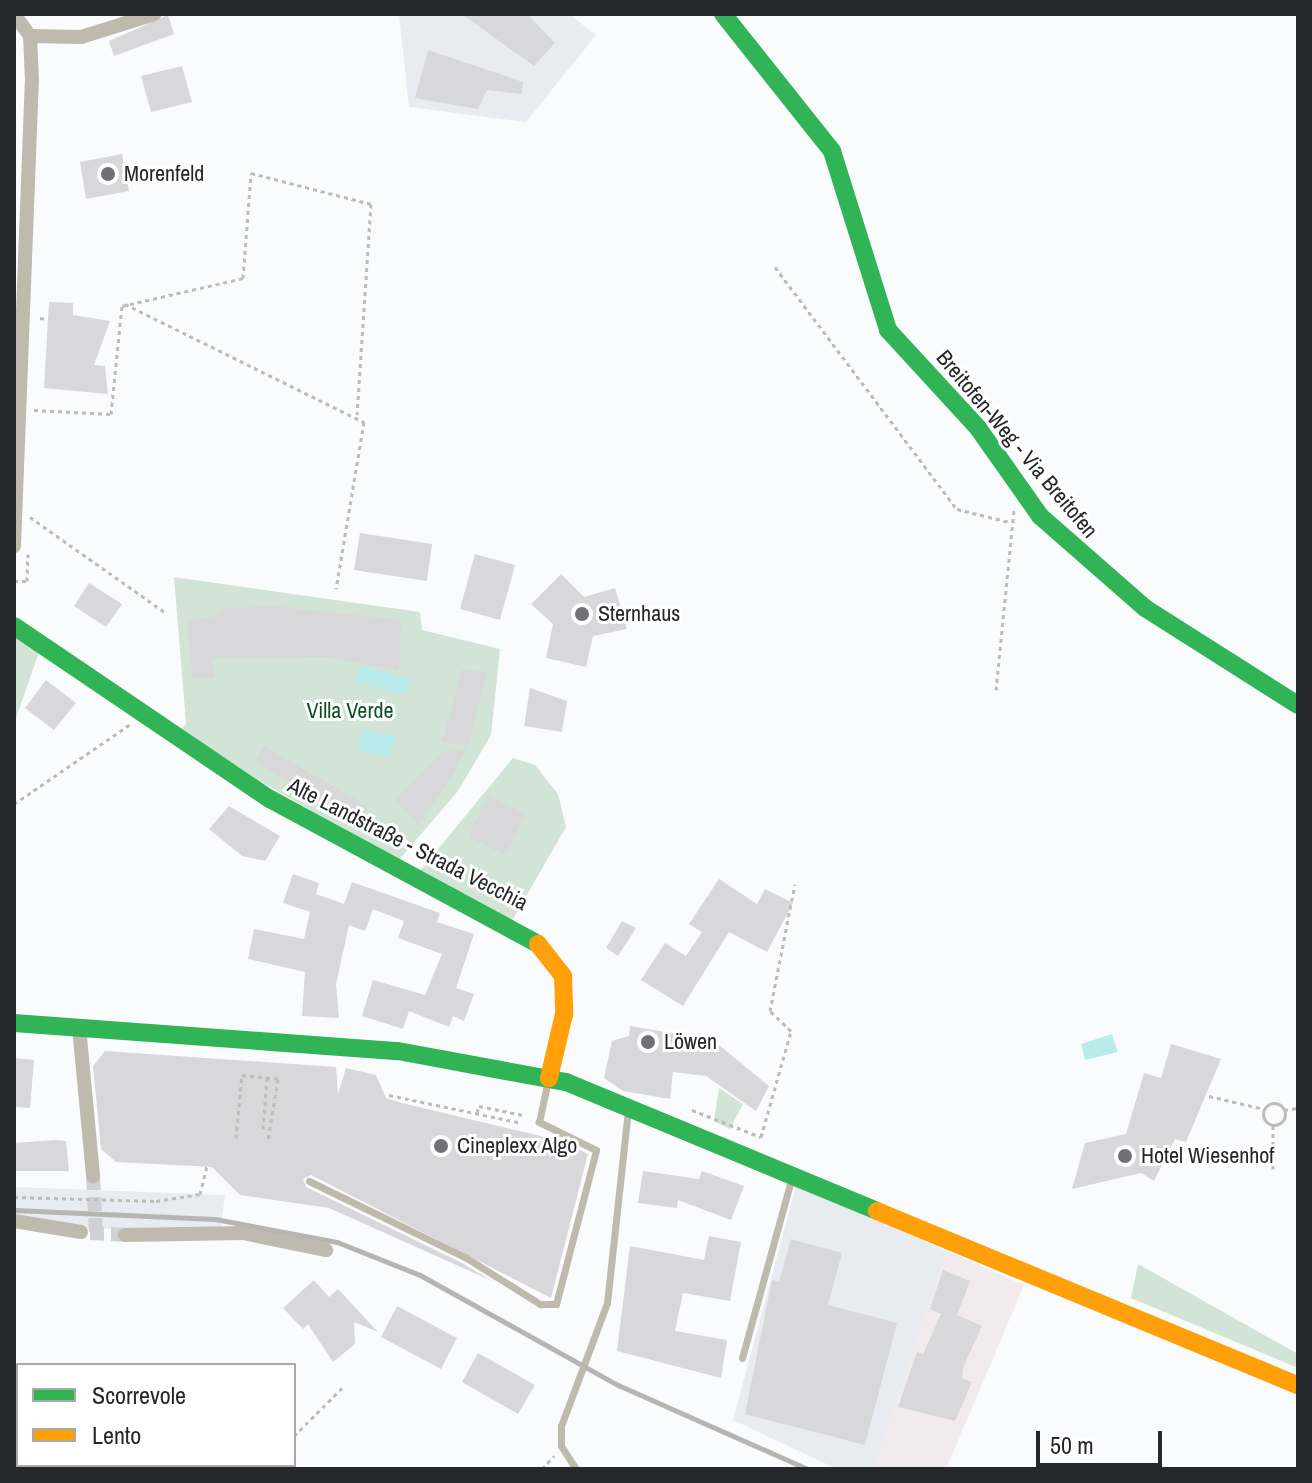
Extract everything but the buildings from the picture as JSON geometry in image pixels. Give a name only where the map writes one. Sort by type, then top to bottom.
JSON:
[{"type":"main road","name":"Breitofen-Weg - Via Breitofen","points":[[723,14],[832,151],[888,330],[978,428],[1023,492],[1080,556],[1145,608],[1298,705]]},
{"type":"main road","name":"Alte Landstraße - Strada Vecchia","points":[[14,626],[140,713],[341,841],[550,950],[563,976],[564,1014],[549,1078]]},
{"type":"main road","points":[[14,1023],[398,1051],[549,1078],[628,1104],[794,1171],[1298,1385]]},
{"type":"street","points":[[14,14],[30,36],[14,546]]},
{"type":"street","points":[[30,36],[81,37],[155,14]]},
{"type":"street","points":[[79,1027],[93,1176]]},
{"type":"street","points":[[14,1221],[81,1232]]},
{"type":"street","points":[[125,1235],[229,1232],[326,1250]]},
{"type":"lane","points":[[309,1181],[465,1257],[540,1304],[556,1304],[596,1150],[539,1122],[549,1078]]},
{"type":"lane","points":[[576,1469],[561,1446],[565,1407],[607,1303],[628,1104]]},
{"type":"lane","points":[[742,1358],[794,1171]]},
{"type":"path","points":[[125,304],[243,278],[251,173],[371,204],[357,415]]},
{"type":"path","points":[[775,267],[957,509],[1009,522]]},
{"type":"path","points":[[18,409],[111,414],[125,304]]},
{"type":"path","points":[[125,304],[357,415],[364,422],[362,466],[345,515],[336,589]]},
{"type":"path","points":[[35,425],[36,410]]},
{"type":"path","points":[[996,690],[1009,522],[1023,492]]},
{"type":"path","points":[[31,503],[30,518],[166,613]]},
{"type":"path","points":[[14,581],[27,581]]},
{"type":"path","points":[[14,804],[140,713]]},
{"type":"path","points":[[692,1110],[761,1137],[791,1031],[770,1011],[795,884]]},
{"type":"path","points":[[236,1138],[242,1075],[278,1079],[268,1140]]},
{"type":"path","points":[[263,1129],[267,1078]]},
{"type":"path","points":[[389,1095],[522,1123]]},
{"type":"path","points":[[1209,1096],[1264,1109],[1273,1104],[1284,1110],[1298,1108]]},
{"type":"path","points":[[477,1114],[479,1106],[523,1115]]},
{"type":"path","points":[[1264,1109],[1273,1125]]},
{"type":"path","points":[[1273,1169],[1269,1145],[1273,1125],[1284,1110]]},
{"type":"path","points":[[464,1120],[466,1112]]},
{"type":"path","points":[[1254,1161],[1269,1145]]},
{"type":"path","points":[[14,1197],[156,1201],[200,1194],[207,1166]]},
{"type":"path","points":[[296,1434],[345,1385]]},
{"type":"path","points":[[542,1469],[561,1446]]},
{"type":"shaded area","points":[[399,14],[569,14],[596,35],[526,122],[409,107]]},
{"type":"shaded area","points":[[796,1186],[947,1251],[874,1469],[837,1469],[733,1420]]},
{"type":"shaded area","points":[[14,1187],[225,1195],[220,1233],[14,1225]]},
{"type":"shaded area","points":[[947,1251],[1024,1285],[946,1469],[874,1469]]},
{"type":"green space","name":"Villa Verde","points":[[174,577],[420,612],[422,630],[500,649],[491,735],[458,791],[398,861],[179,734],[186,723]]},
{"type":"green space","points":[[14,636],[39,652],[14,724]]},
{"type":"green space","points":[[513,758],[535,765],[558,794],[566,827],[510,924],[415,877]]},
{"type":"green space","points":[[719,1088],[743,1104],[730,1129],[714,1121]]},
{"type":"green space","points":[[1138,1264],[1298,1354],[1298,1368],[1131,1298]]},
{"type":"water","points":[[360,666],[410,678],[406,694],[356,683]]},
{"type":"water","points":[[363,729],[397,737],[388,756],[359,751]]},
{"type":"water","points":[[1112,1034],[1118,1052],[1085,1060],[1081,1044]]},
{"type":"tunnel","points":[[93,1176],[96,1233]]},
{"type":"tunnel","points":[[90,1233],[125,1235]]},
{"type":"railway","points":[[14,1210],[215,1219],[337,1242],[420,1275],[618,1385],[808,1469]]},
{"type":"traffic: fast","points":[[723,14],[832,151],[888,330],[978,428],[1040,516],[1145,608],[1298,705]]},
{"type":"traffic: fast","points":[[14,626],[270,799],[538,944]]},
{"type":"traffic: fast","points":[[14,1023],[398,1051],[566,1082],[877,1211]]},
{"type":"traffic: slow","points":[[538,944],[563,976],[564,1014],[549,1078]]},
{"type":"traffic: slow","points":[[877,1211],[1298,1385]]},
{"type":"place","name":"Morenfeld","points":[[108,174]]},
{"type":"place","name":"Sternhaus","points":[[582,614]]},
{"type":"place","name":"Löwen","points":[[648,1042]]},
{"type":"place","name":"Cineplexx Algo","points":[[441,1146]]},
{"type":"place","name":"Hotel Wiesenhof","points":[[1125,1156]]}]
